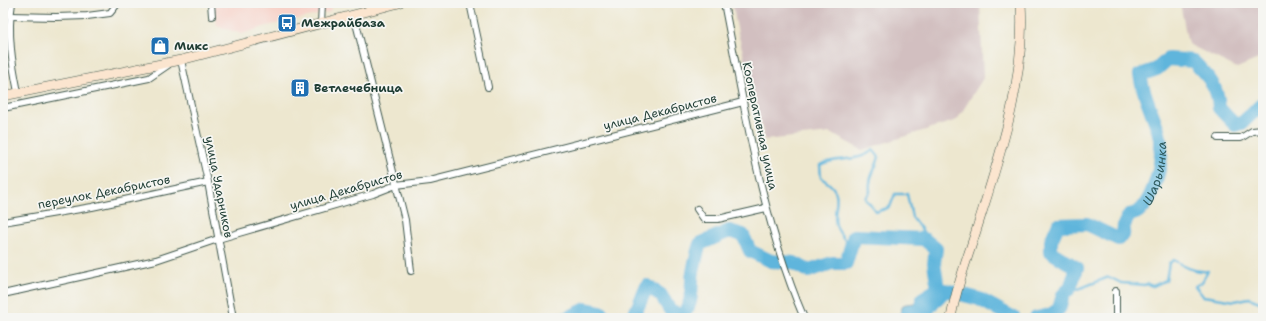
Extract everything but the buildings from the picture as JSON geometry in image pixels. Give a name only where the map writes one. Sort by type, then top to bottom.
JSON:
[{"type":"street","points":[[12,3],[10,16],[12,60],[18,92]]},
{"type":"street","points":[[10,16],[87,16],[110,13],[118,3]]},
{"type":"street","points":[[211,3],[212,16]]},
{"type":"street","points":[[321,24],[322,3]]},
{"type":"street","points":[[3,96],[181,60],[400,3]]},
{"type":"street","points":[[470,3],[488,86]]},
{"type":"street","name":"Кооперативная улица","points":[[724,3],[743,102],[766,208],[784,268],[804,318]]},
{"type":"street","points":[[952,313],[962,275],[998,163],[1015,91],[1022,42],[1021,4]]},
{"type":"street","points":[[354,15],[405,220],[411,271]]},
{"type":"street","name":"улица Ударников","points":[[181,60],[208,182],[233,318]]},
{"type":"street","points":[[3,108],[149,78],[171,62]]},
{"type":"street","name":"улица Декабристов","points":[[3,294],[156,260],[218,239],[373,194],[396,185],[437,179],[743,102]]},
{"type":"street","points":[[1218,138],[1241,138],[1252,131],[1263,130]]},
{"type":"street","name":"переулок Декабристов","points":[[3,222],[92,207],[208,182]]},
{"type":"street","points":[[698,209],[704,220],[718,219],[766,208]]},
{"type":"street","points":[[1116,291],[1116,318]]},
{"type":"shaded area","name":"Межрайбаза","points":[[214,3],[332,3],[330,12],[267,26],[242,34],[217,26]]},
{"type":"shaded area","points":[[732,3],[980,3],[983,78],[957,120],[862,150],[830,133],[765,140]]},
{"type":"shaded area","points":[[1180,3],[1263,3],[1263,57],[1237,68],[1188,44]]},
{"type":"water","points":[[925,302],[927,307],[924,314],[918,315],[919,318],[901,318],[899,316],[903,305]]},
{"type":"waterway","name":"Шарьинка","points":[[1036,318],[1050,315],[1059,309],[1063,295],[1070,288],[1077,268],[1051,252],[1051,241],[1058,225],[1087,224],[1118,239],[1123,235],[1124,225],[1129,215],[1137,213],[1144,206],[1153,189],[1160,164],[1161,146],[1156,123],[1143,89],[1140,75],[1157,69],[1168,59],[1193,61],[1208,77],[1214,87],[1217,93],[1219,108],[1235,125],[1242,123],[1263,103]]},
{"type":"waterway","points":[[850,246],[837,228],[835,218],[837,200],[836,194],[834,189],[821,178],[820,165],[827,162],[861,157],[873,150],[879,157],[871,178],[870,192],[865,198],[876,212],[890,207],[895,194],[907,194],[912,217],[936,249]]},
{"type":"waterway","name":"Шарьинка","points":[[633,318],[647,286],[661,295],[670,310],[680,316],[685,312],[690,302],[693,272],[700,244],[729,231],[743,235],[750,251],[771,261],[794,263],[809,271],[832,263],[846,263],[854,236],[924,239],[936,249],[934,263],[938,289],[922,299],[925,312],[945,290],[979,299],[1014,318]]},
{"type":"waterway","points":[[1063,295],[1109,277],[1121,283],[1147,284],[1153,286],[1166,280],[1169,263],[1174,260],[1190,269],[1208,271],[1202,282],[1195,286],[1203,296],[1235,301],[1249,298],[1262,303],[1263,305]]},
{"type":"waterway","name":"Шарьинка","points":[[567,318],[586,309],[601,312],[605,318]]},
{"type":"place","name":"Межрайбаза","points":[[287,23]]},
{"type":"place","name":"Микс","points":[[160,46]]},
{"type":"place","name":"Ветлечебница","points":[[300,88]]}]
